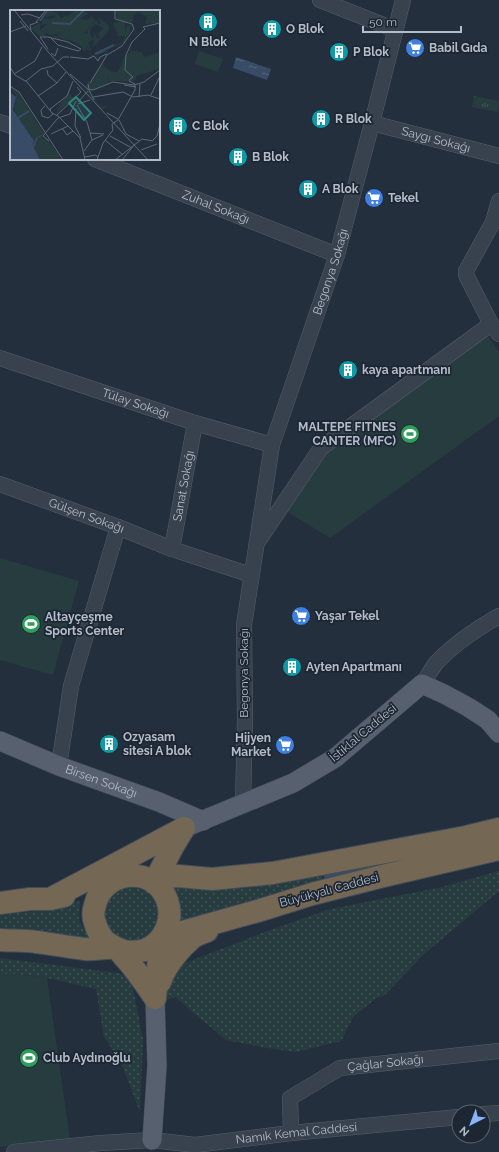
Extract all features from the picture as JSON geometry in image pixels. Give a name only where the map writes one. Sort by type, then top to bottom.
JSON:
[{"type":"highway","points":[[154,883],[173,846],[194,825]]},
{"type":"highway","name":"İstiklal Caddesi","points":[[50,899],[194,825]]},
{"type":"highway","name":"Büyükyalı Caddesi","points":[[154,883],[167,877],[178,876],[212,879],[273,873],[466,837],[498,834]]},
{"type":"highway","name":"Büyükyalı Caddesi","points":[[102,889],[96,899],[93,910],[94,922],[99,933],[106,942],[116,948],[135,952],[154,945],[161,938],[312,894],[382,876],[498,834]]},
{"type":"highway","points":[[0,903],[50,899],[102,889],[118,878],[127,876],[146,878],[161,890],[167,899],[169,909],[169,919],[161,938],[155,998]]},
{"type":"highway","points":[[155,998],[163,974],[172,960],[193,937],[240,915]]},
{"type":"highway","name":"Büyükyalı Caddesi","points":[[0,940],[35,942],[86,949],[116,948]]},
{"type":"highway","points":[[116,948],[137,972],[155,998]]},
{"type":"main road","name":"İstiklal Caddesi","points":[[194,825],[293,783],[335,758],[422,684]]},
{"type":"main road","points":[[422,684],[468,707],[488,720],[499,733]]},
{"type":"main road","name":"Birsen Sokağı","points":[[0,741],[59,766],[159,802],[194,825]]},
{"type":"main road","points":[[152,1140],[157,1066],[155,998]]},
{"type":"street","points":[[320,0],[396,30]]},
{"type":"street","name":"Begonya Sokağı","points":[[243,804],[245,720],[244,624],[272,445],[337,255],[396,30],[402,0]]},
{"type":"street","points":[[0,122],[10,126]]},
{"type":"street","name":"Saygı Sokağı","points":[[372,123],[499,156]]},
{"type":"street","name":"Zuhal Sokağı","points":[[98,160],[337,255]]},
{"type":"street","points":[[495,329],[466,275],[466,272],[493,222],[499,201]]},
{"type":"street","name":"Begonya Sokağı","points":[[257,543],[320,448],[495,329]]},
{"type":"street","name":"Tülay Sokağı","points":[[0,358],[195,423],[272,445]]},
{"type":"street","name":"Sanat Sokağı","points":[[172,549],[195,423]]},
{"type":"street","name":"Gülşen Sokağı","points":[[0,484],[118,527],[172,549],[251,575]]},
{"type":"street","points":[[59,766],[71,686],[118,527]]},
{"type":"street","name":"İstiklal Caddesi","points":[[422,684],[436,664],[446,654],[499,616]]},
{"type":"street","name":"Çağlar Sokağı","points":[[290,1132],[290,1098],[340,1068],[499,1051]]},
{"type":"street","name":"Namık Kemal Caddesi","points":[[14,1152],[101,1143],[152,1140],[195,1145],[290,1132],[451,1118]]},
{"type":"street","points":[[195,1145],[211,1152]]},
{"type":"green space","points":[[199,51],[223,59],[218,72],[195,64]]},
{"type":"green space","points":[[474,96],[499,101],[498,112],[472,107]]},
{"type":"green space","name":"MALTEPE FITNES CANTER (MFC)","points":[[485,332],[499,352],[499,416],[330,538],[283,509],[320,451]]},
{"type":"green space","points":[[0,558],[79,581],[53,675],[0,660]]},
{"type":"green space","points":[[499,871],[499,891],[423,955],[385,995],[375,999],[353,1017],[341,1041],[296,1052],[226,1040],[175,997],[165,1001],[166,982],[170,973],[178,966],[185,963],[270,930],[330,909],[438,888]]},
{"type":"green space","points":[[322,875],[323,880],[275,893],[170,930],[166,881]]},
{"type":"green space","points":[[131,887],[141,889],[150,895],[156,904],[158,914],[156,924],[150,933],[141,939],[131,941],[121,939],[112,933],[106,924],[104,914],[106,904],[112,895],[121,889]]},
{"type":"green space","points":[[80,901],[79,920],[92,943],[0,933],[0,915],[44,910]]},
{"type":"green space","points":[[0,958],[118,973],[130,978],[143,1040],[140,1112],[121,1062],[104,1037],[96,989],[47,978],[16,974],[0,974]]},
{"type":"green space","name":"Club Aydınoğlu","points":[[0,974],[16,974],[47,978],[70,1139],[0,1147]]},
{"type":"water","points":[[236,57],[271,69],[267,80],[233,68]]},
{"type":"waterway","points":[[331,876],[384,865]]},
{"type":"place","name":"N Blok","points":[[208,22]]},
{"type":"place","name":"O Blok","points":[[272,29]]},
{"type":"place","name":"Babil Gıda","points":[[415,48]]},
{"type":"place","name":"P Blok","points":[[339,52]]},
{"type":"place","name":"R Blok","points":[[321,119]]},
{"type":"place","name":"C Blok","points":[[178,126]]},
{"type":"place","name":"B Blok","points":[[238,157]]},
{"type":"place","name":"A Blok","points":[[308,189]]},
{"type":"place","name":"Tekel","points":[[374,198]]},
{"type":"place","name":"kaya apartmanı","points":[[348,370]]},
{"type":"place","name":"MALTEPE FITNES CANTER (MFC)","points":[[410,434]]},
{"type":"place","name":"Yaşar Tekel","points":[[301,616]]},
{"type":"place","name":"Altayçeşme Sports Center","points":[[31,624]]},
{"type":"place","name":"Ayten Apartmanı","points":[[292,667]]},
{"type":"place","name":"Ozyasam sitesi A blok","points":[[109,744]]},
{"type":"place","name":"Hijyen Market","points":[[285,745]]},
{"type":"place","name":"Club Aydınoğlu","points":[[29,1058]]}]
